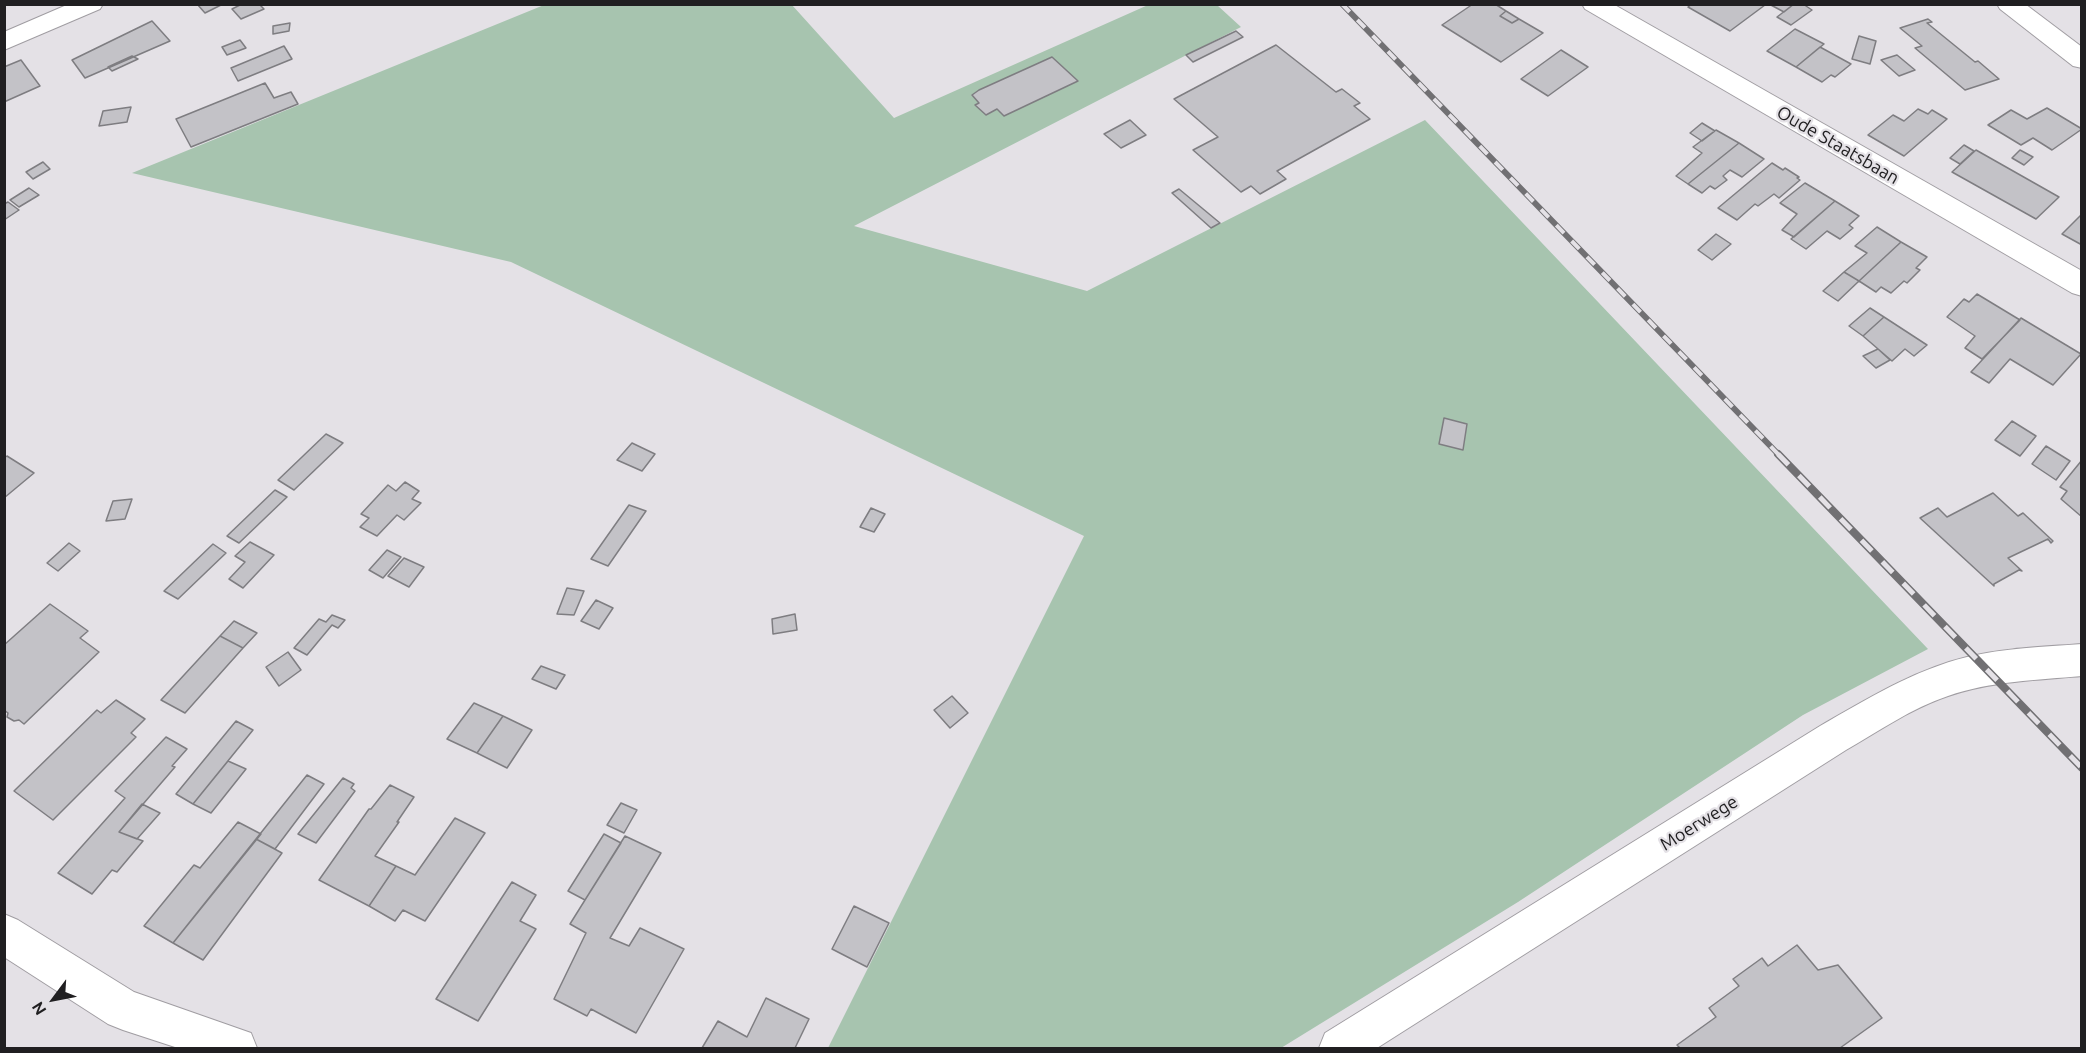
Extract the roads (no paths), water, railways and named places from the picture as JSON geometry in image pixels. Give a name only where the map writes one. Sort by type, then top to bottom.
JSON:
[{"type":"street","points":[[4,42],[91,4]]},
{"type":"street","name":"Oude Staatsbaan","points":[[1594,4],[2082,285]]},
{"type":"street","points":[[2009,4],[2082,60]]},
{"type":"street","name":"Moerwege","points":[[1340,1048],[1833,738],[1900,700],[1951,678],[1987,670],[2011,665],[2082,660]]},
{"type":"street","points":[[4,934],[123,1009],[236,1048]]},
{"type":"railway","points":[[1342,4],[1780,456]]},
{"type":"railway","points":[[1778,454],[2082,768]]}]
